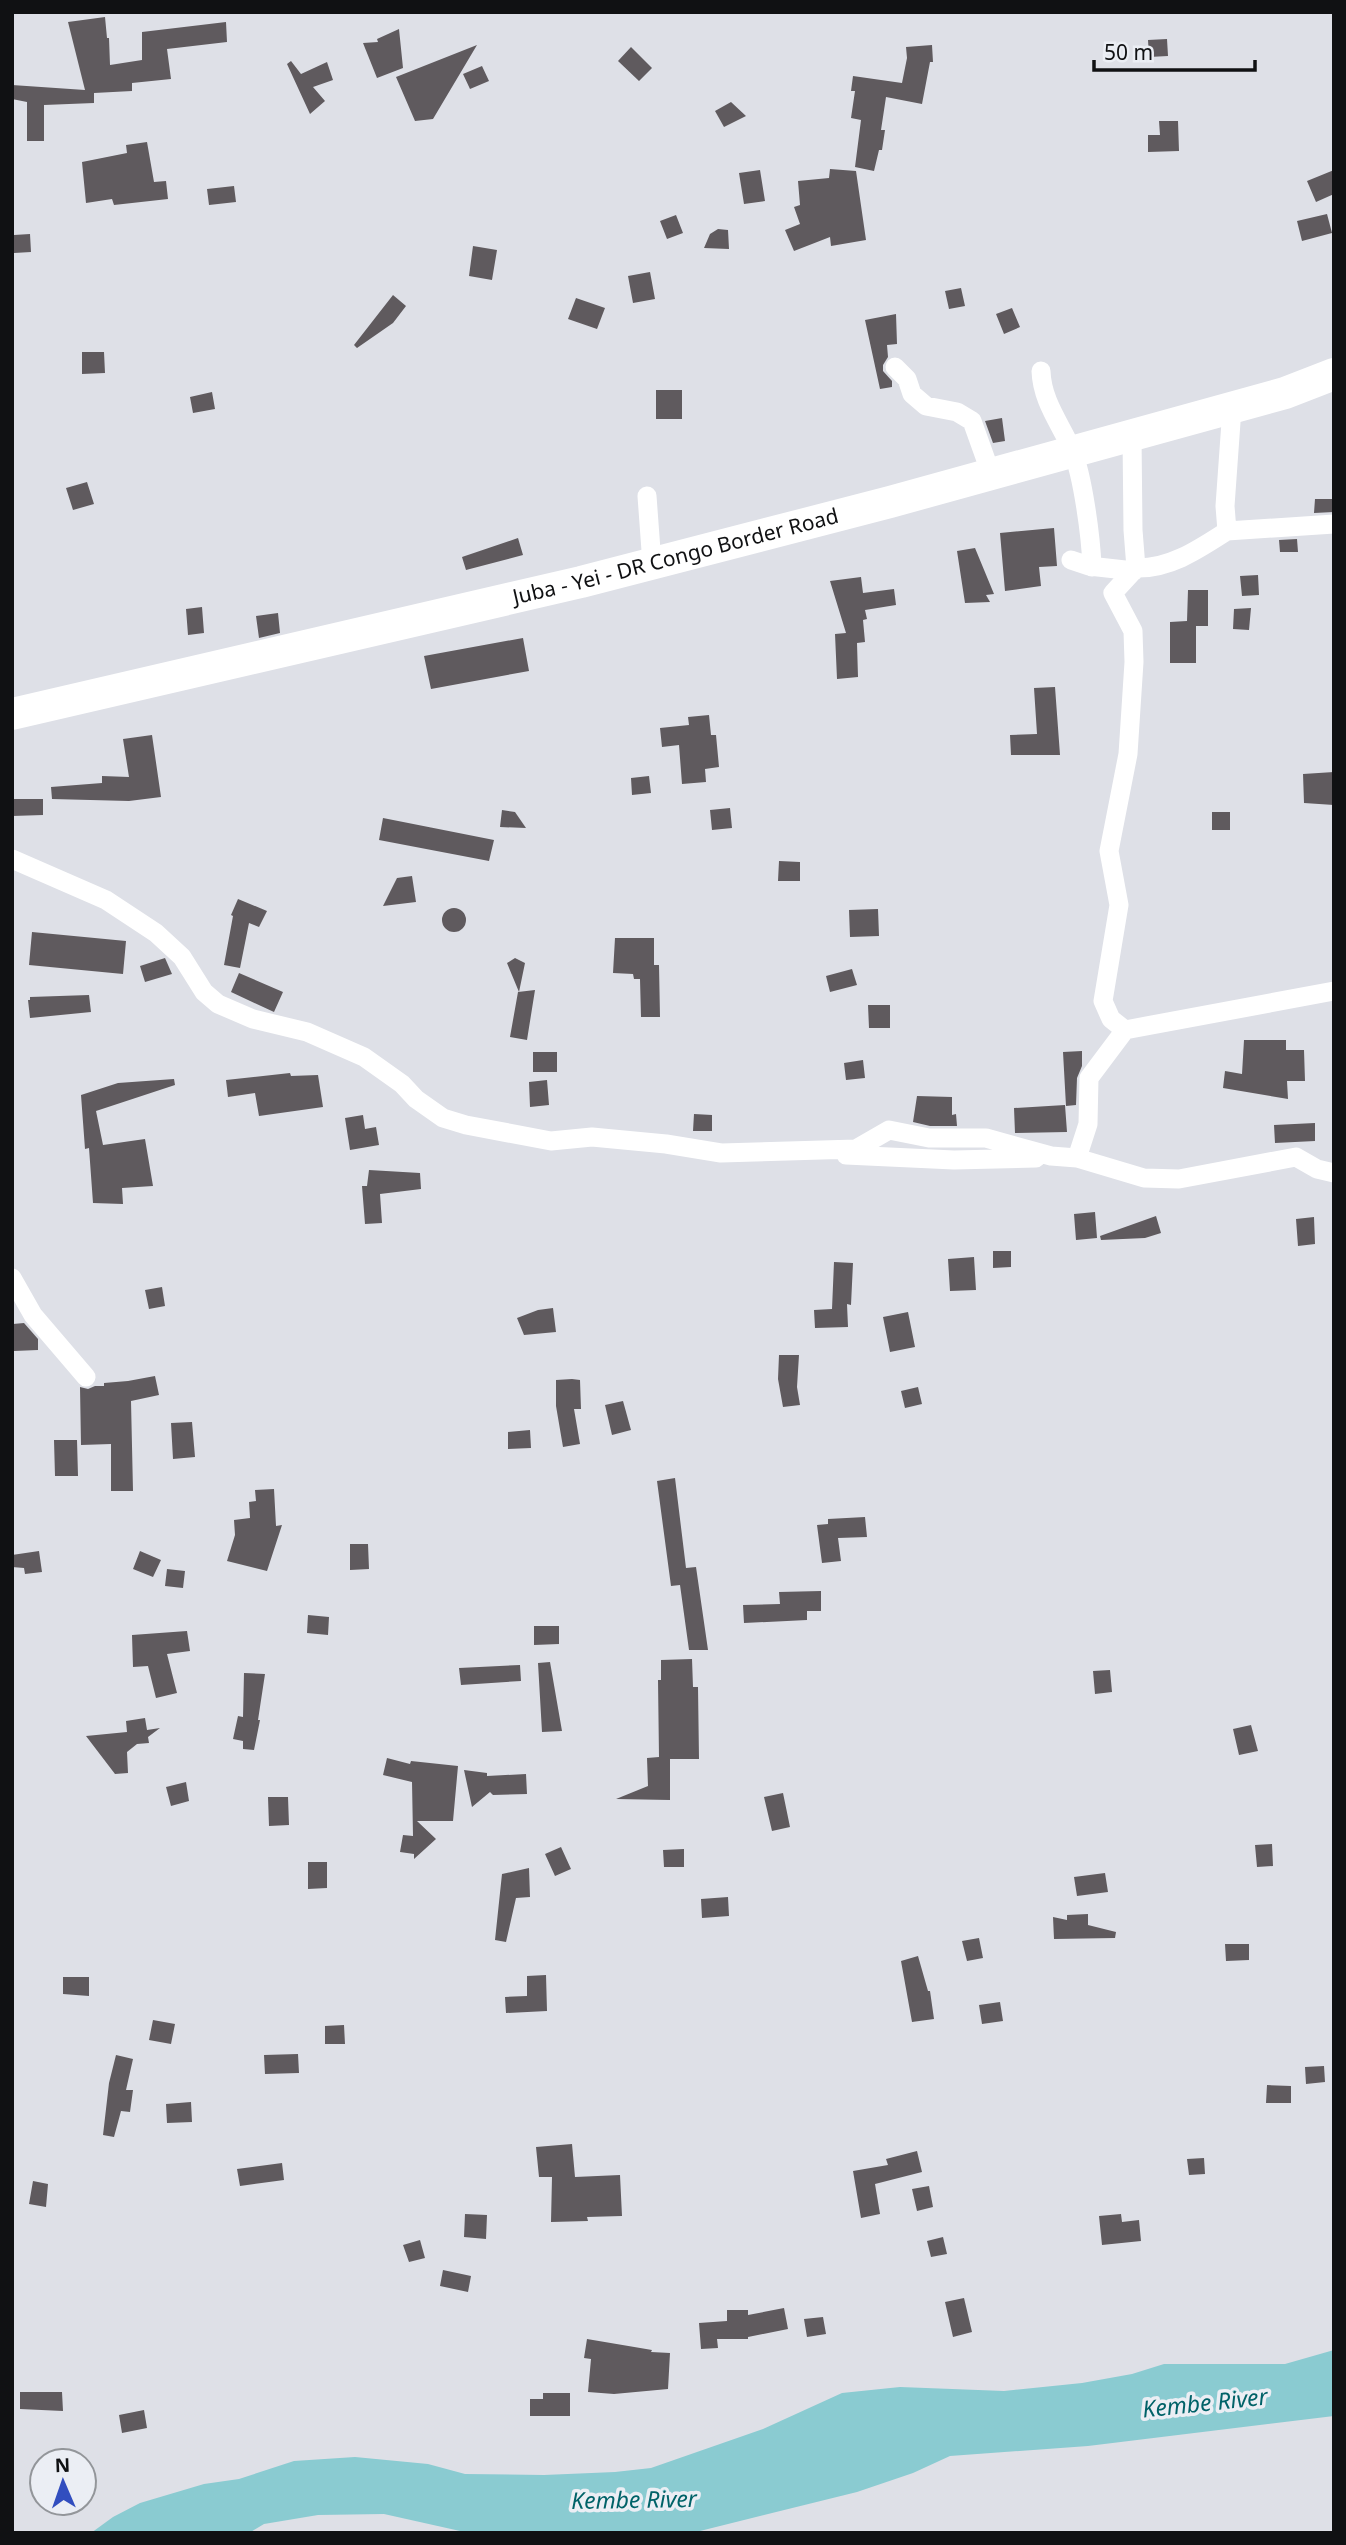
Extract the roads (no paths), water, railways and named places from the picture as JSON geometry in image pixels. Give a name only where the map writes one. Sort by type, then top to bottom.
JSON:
[{"type":"main road","name":"Juba - Yei - DR Congo Border Road","points":[[12,714],[652,564],[1132,436],[1285,393],[1334,374]]},
{"type":"street","points":[[895,367],[907,379],[912,394],[926,406],[957,412],[972,421],[991,474]]},
{"type":"street","points":[[1041,371],[1042,385],[1052,412],[1073,452],[1086,512],[1092,567]]},
{"type":"street","points":[[1227,531],[1225,506],[1232,408]]},
{"type":"street","points":[[1125,1030],[1111,1018],[1103,1001],[1119,905],[1109,851],[1128,754],[1134,662],[1133,631],[1113,593],[1135,569],[1132,436]]},
{"type":"street","points":[[648,496],[652,564]]},
{"type":"street","points":[[1071,560],[1092,567],[1154,568],[1192,553],[1227,531],[1334,524]]},
{"type":"street","points":[[12,859],[106,900],[156,933],[181,957],[204,992],[218,1004],[253,1018],[307,1032],[364,1057],[443,1118],[483,1130],[551,1141],[592,1138],[666,1144],[721,1153],[856,1149],[889,1130],[929,1138],[986,1138],[1051,1156]]},
{"type":"street","points":[[1077,1158],[1088,1124],[1089,1078],[1125,1030],[1334,991]]},
{"type":"street","points":[[793,1150],[906,1159],[982,1160],[1051,1156],[1077,1158],[1144,1178],[1179,1179],[1250,1163],[1296,1157],[1317,1169],[1334,1173]]},
{"type":"street","points":[[12,1278],[33,1315],[86,1377]]},
{"type":"water","name":"Kembe River","points":[[1334,2350],[1334,2416],[1088,2446],[950,2456],[913,2473],[857,2492],[692,2533],[469,2533],[384,2514],[318,2515],[264,2524],[249,2533],[91,2533],[113,2517],[140,2503],[204,2484],[239,2479],[294,2461],[355,2457],[428,2464],[465,2474],[615,2472],[651,2468],[763,2429],[842,2393],[900,2387],[1004,2391],[1082,2383],[1132,2374],[1164,2364],[1285,2364]]}]
